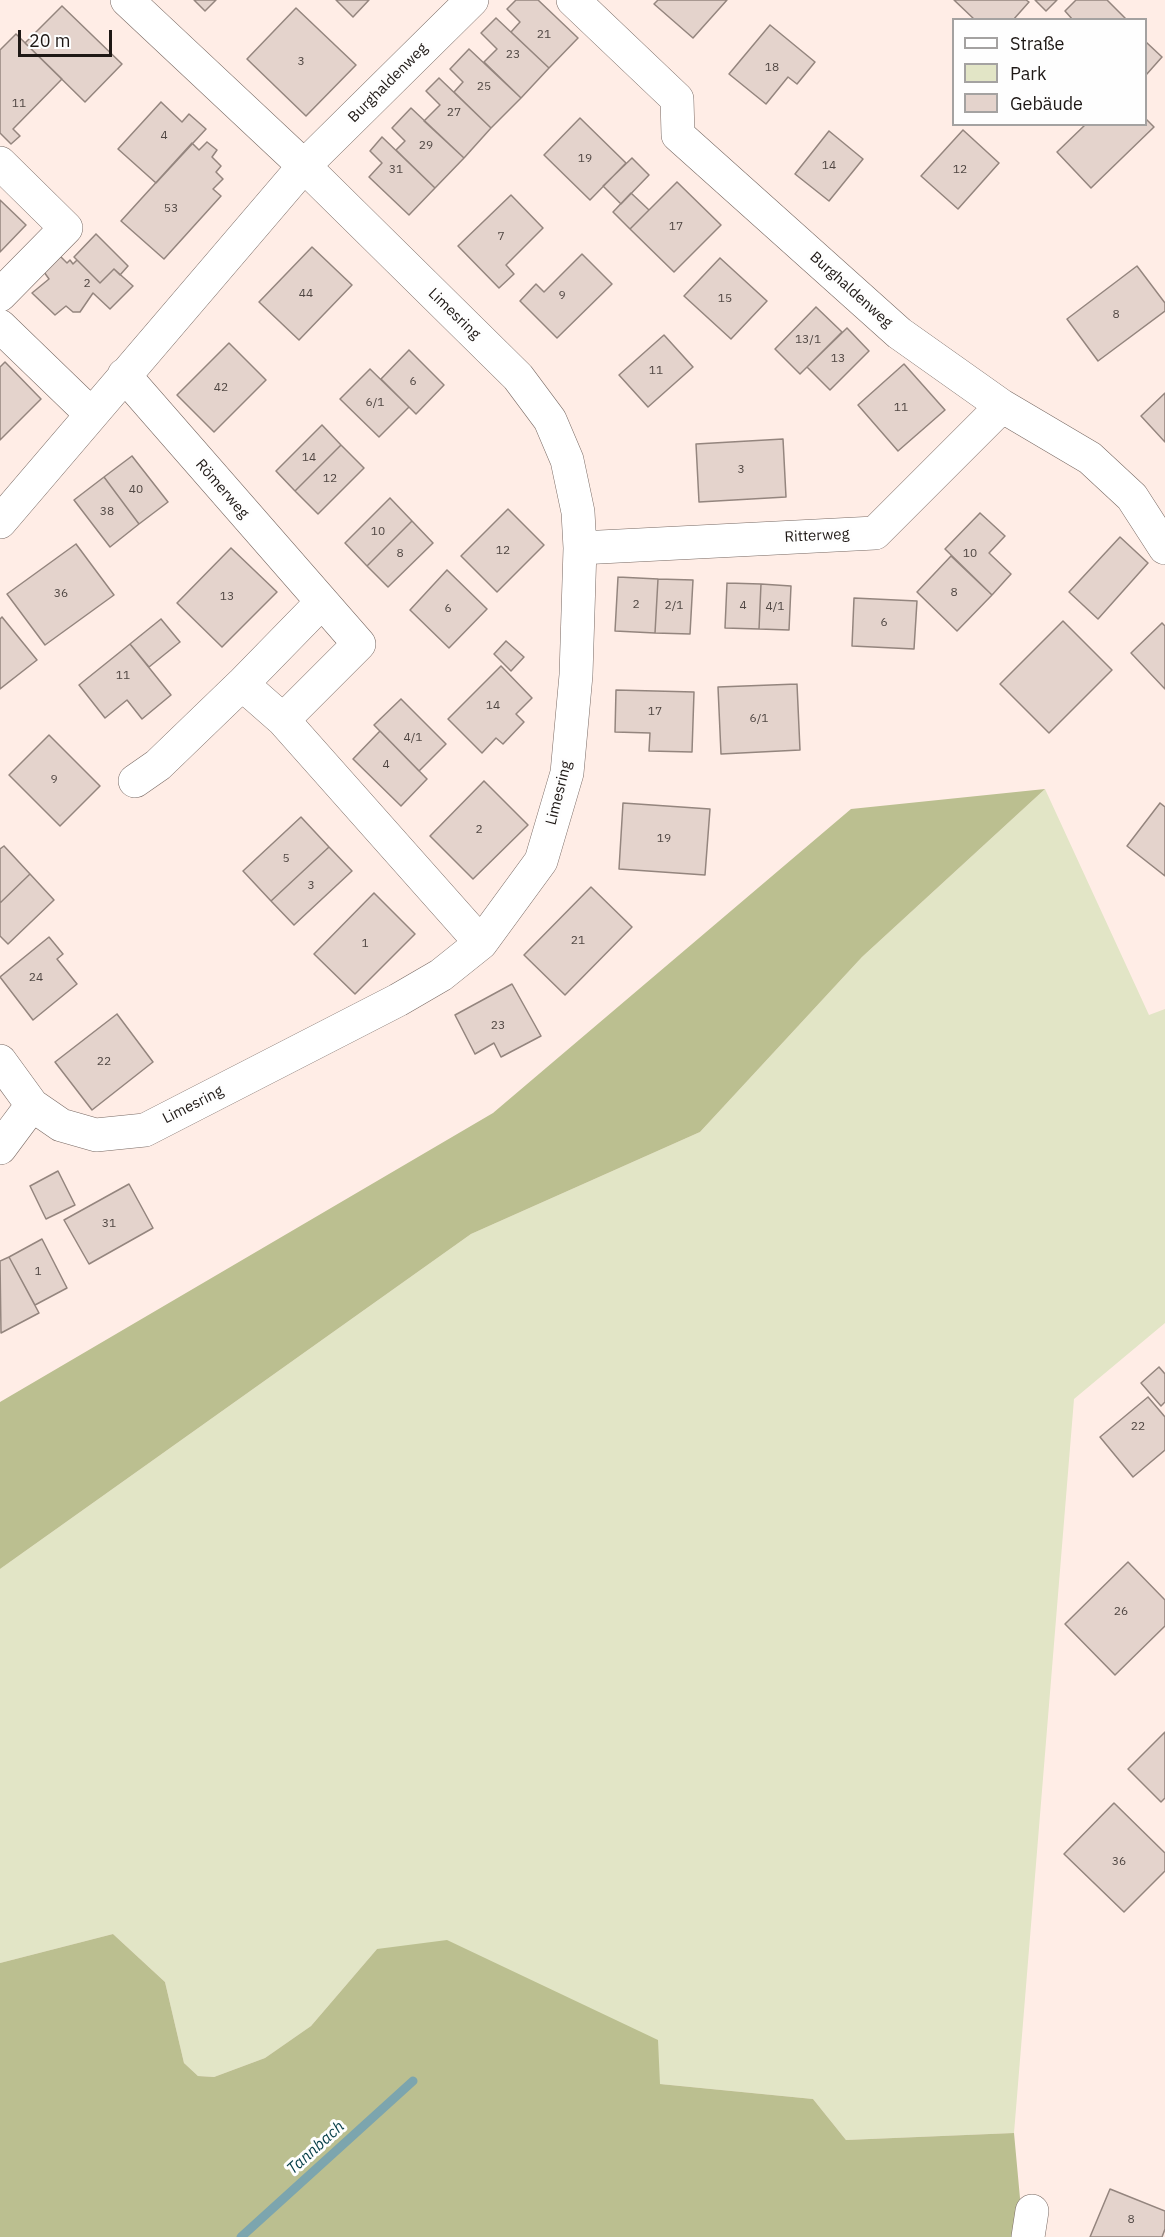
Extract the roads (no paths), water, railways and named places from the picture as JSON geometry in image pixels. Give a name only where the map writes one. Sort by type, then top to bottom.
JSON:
[{"type":"street","name":"Limesring","points":[[0,1061],[32,1105],[61,1125],[96,1135],[145,1130],[398,1000],[441,975],[481,943],[541,861],[567,773],[576,675],[580,548],[578,512],[567,460],[550,420],[518,377],[303,166],[127,0]]},
{"type":"street","name":"Burghaldenweg","points":[[303,166],[472,0]]},
{"type":"street","name":"Burghaldenweg","points":[[573,0],[677,99],[678,135],[899,333],[1002,406],[1090,458],[1132,497],[1165,549]]},
{"type":"street","points":[[0,163],[66,228],[0,295]]},
{"type":"street","points":[[0,522],[303,166]]},
{"type":"street","points":[[0,326],[91,414]]},
{"type":"street","name":"Römerweg","points":[[124,375],[358,644],[283,720]]},
{"type":"street","name":"Ritterweg","points":[[580,548],[875,533],[1002,406]]},
{"type":"street","points":[[135,781],[158,765],[321,603]]},
{"type":"street","points":[[242,684],[283,720],[481,943]]},
{"type":"street","points":[[0,1148],[32,1105]]},
{"type":"waterway","name":"Tannbach","points":[[241,2237],[413,2081]]}]
